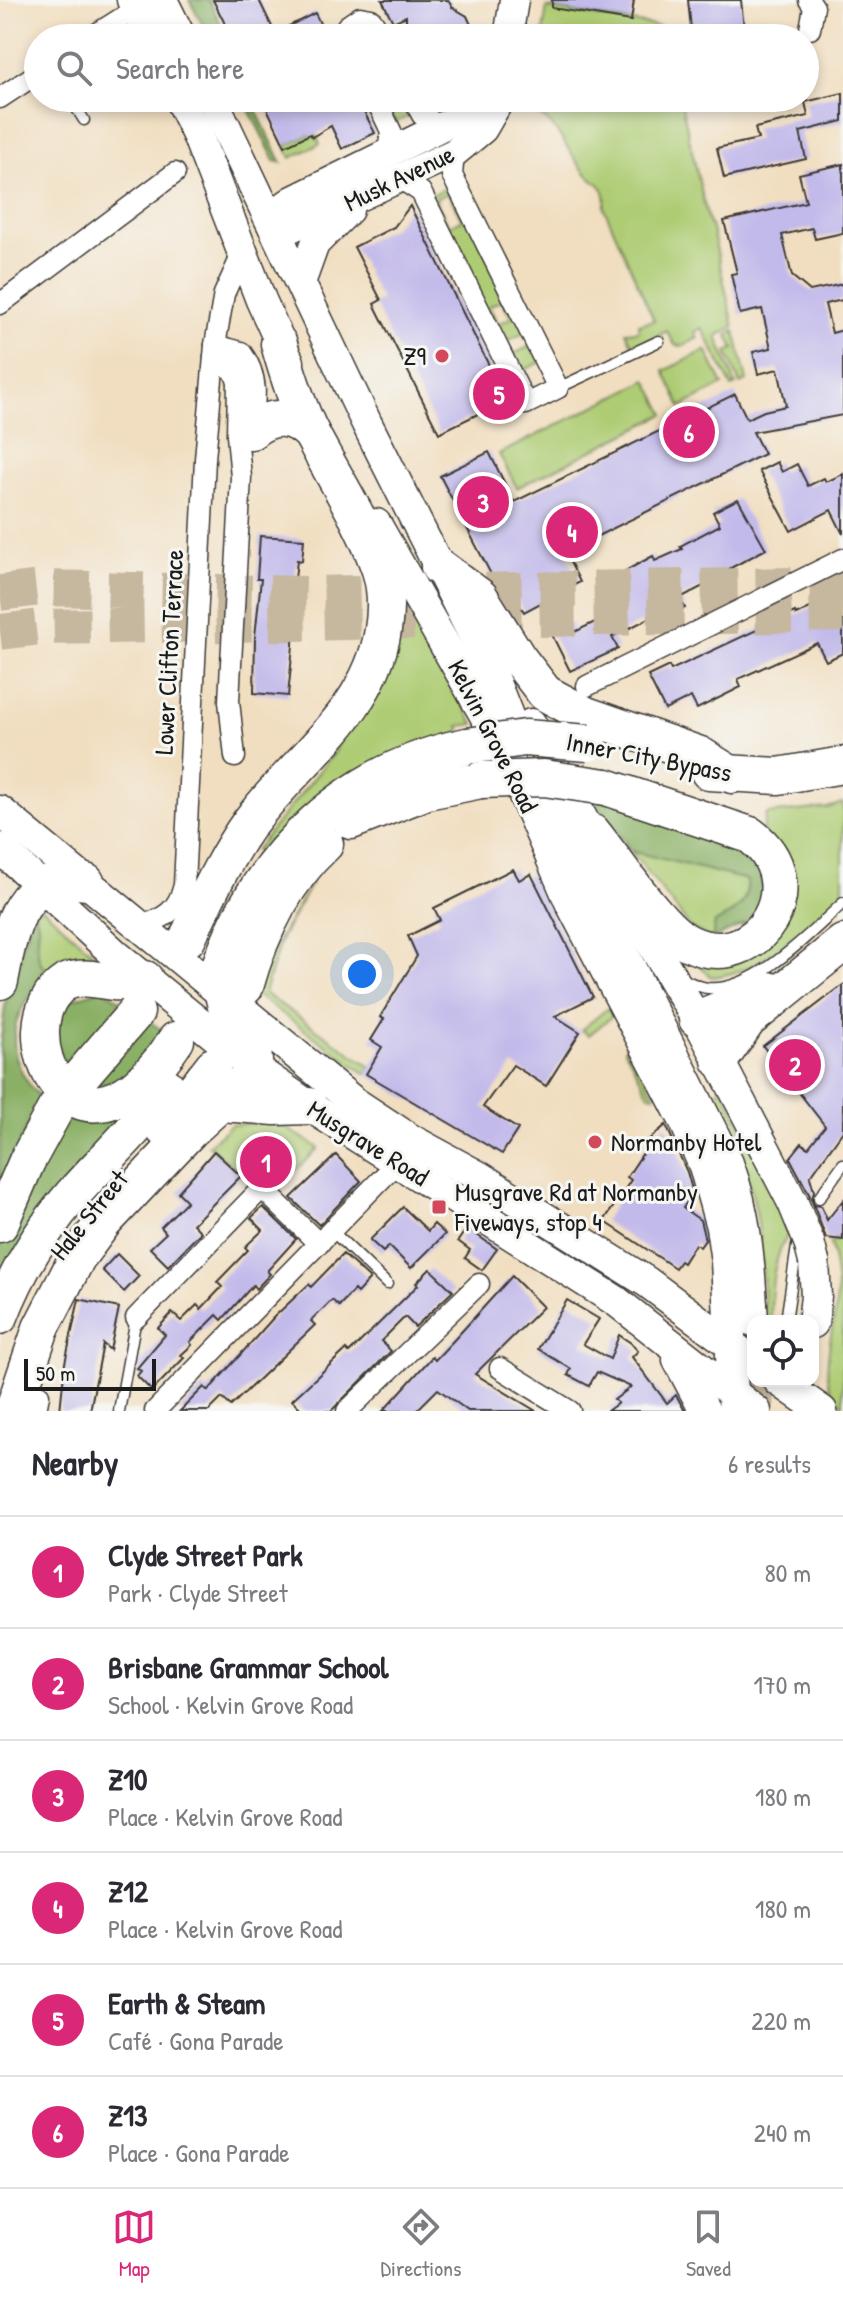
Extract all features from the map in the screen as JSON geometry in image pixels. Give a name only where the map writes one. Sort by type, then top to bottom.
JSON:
[{"type":"highway","points":[[30,1406],[41,1328],[77,1258],[113,1213],[190,1131],[247,1081],[253,1067],[253,1047],[230,1023],[216,961],[230,883],[254,841],[335,741],[341,721],[374,666],[382,636],[385,599],[377,563],[311,433],[293,391],[279,344]]},
{"type":"highway","points":[[251,431],[266,421],[281,418],[295,421],[311,433]]},
{"type":"highway","points":[[439,567],[480,597],[518,658],[545,693],[586,715],[700,755],[732,775]]},
{"type":"highway","name":"Inner City Bypass","points":[[216,961],[264,932],[301,869],[351,821],[399,791],[475,764],[525,738],[597,766],[672,788],[723,798],[775,800],[843,791]]},
{"type":"highway","name":"Inner City Bypass","points":[[216,961],[277,860],[312,824],[354,791],[423,757],[475,764]]},
{"type":"highway","points":[[475,764],[544,778],[597,766],[750,835],[774,861],[780,885],[776,908],[764,929],[745,943],[722,949],[689,943],[662,921],[593,833]]},
{"type":"highway","name":"Inner City Bypass","points":[[597,766],[679,767],[732,775],[778,776],[843,765]]},
{"type":"highway","points":[[0,981],[10,929],[21,908],[41,887],[56,880],[86,882]]},
{"type":"highway","points":[[720,1060],[748,1020],[843,943]]},
{"type":"highway","points":[[697,1019],[803,975]]},
{"type":"highway","points":[[0,1224],[27,1161],[62,1100],[140,996],[116,982],[82,978],[58,985],[31,1013],[25,1035],[32,1071],[39,1082],[58,1097],[82,1104],[107,1102],[192,1051],[161,1116]]},
{"type":"highway","points":[[221,1103],[309,1106]]},
{"type":"highway","name":"Hale Street","points":[[0,1316],[41,1235],[71,1196],[161,1116]]},
{"type":"highway","name":"Hale Street","points":[[3,1411],[12,1345],[45,1271],[59,1246],[161,1116]]},
{"type":"main road","points":[[138,2],[145,24]]},
{"type":"main road","points":[[138,2],[164,24]]},
{"type":"main road","name":"Kelvin Grove Road","points":[[186,112],[279,344],[387,546],[487,717],[570,902],[652,1036],[708,1119],[739,1193],[747,1240],[753,1315]]},
{"type":"main road","name":"Kelvin Grove Road","points":[[219,112],[367,424],[486,660],[505,713],[652,1036],[714,1196],[747,1395]]},
{"type":"main road","points":[[243,252],[274,225]]},
{"type":"main road","name":"Kelvin Grove Road","points":[[486,660],[525,714],[593,833],[614,877],[806,1200],[809,1242],[806,1254],[816,1296],[814,1315]]},
{"type":"main road","name":"Musgrave Road","points":[[0,811],[140,926],[216,961],[322,1078],[383,1122],[516,1198],[665,1294],[740,1351]]},
{"type":"main road","name":"Musgrave Road","points":[[0,848],[41,887],[140,996],[604,1294],[668,1343],[747,1395]]},
{"type":"main road","points":[[652,1036],[697,1019]]},
{"type":"main road","points":[[708,1119],[707,1087],[720,1060]]},
{"type":"main road","points":[[668,1343],[705,1411]]},
{"type":"main road","points":[[788,1387],[821,1410]]},
{"type":"main road","points":[[810,1387],[821,1410]]},
{"type":"main road","points":[[747,1395],[776,1411]]},
{"type":"street","points":[[510,24],[514,0]]},
{"type":"street","points":[[109,24],[138,2]]},
{"type":"street","points":[[811,24],[815,2]]},
{"type":"street","points":[[350,24],[360,17],[371,19],[374,24]]},
{"type":"street","points":[[0,98],[24,82]]},
{"type":"street","points":[[382,112],[391,131],[388,153]]},
{"type":"street","points":[[420,112],[441,127]]},
{"type":"street","name":"Musk Avenue","points":[[274,225],[293,200],[466,112]]},
{"type":"street","name":"Musk Avenue","points":[[274,225],[371,193],[454,153],[486,124],[493,112]]},
{"type":"street","points":[[401,179],[421,192],[526,404],[558,388],[452,175],[454,153]]},
{"type":"street","points":[[0,304],[175,173]]},
{"type":"street","points":[[301,283],[310,254],[319,239],[371,193]]},
{"type":"street","name":"Lower Clifton Terrace","points":[[140,926],[171,914],[184,885],[205,459],[215,351],[224,294],[243,252]]},
{"type":"street","points":[[215,351],[241,352],[253,373],[256,393],[241,477],[229,701],[235,757]]},
{"type":"street","points":[[215,351],[238,379],[237,441],[241,477]]},
{"type":"street","points":[[587,686],[843,559]]},
{"type":"street","points":[[155,1411],[398,1162]]},
{"type":"street","points":[[136,1318],[262,1188],[325,1238]]},
{"type":"street","points":[[347,1411],[479,1284]]},
{"type":"street","points":[[500,1368],[570,1411]]},
{"type":"lane","points":[[79,112],[84,120]]},
{"type":"lane","points":[[558,388],[659,341]]},
{"type":"lane","points":[[671,975],[706,988],[737,985],[781,957],[843,903]]},
{"type":"lane","points":[[806,1200],[843,1164]]},
{"type":"lane","points":[[325,1238],[387,1284]]},
{"type":"lane","points":[[788,1315],[806,1254]]},
{"type":"lane","points":[[119,1411],[136,1318]]},
{"type":"green space","points":[[189,0],[209,0],[221,24],[202,24]]},
{"type":"green space","points":[[547,8],[644,24],[544,24]]},
{"type":"green space","points":[[250,112],[257,112],[282,163],[275,161]]},
{"type":"green space","points":[[386,112],[416,112],[416,113],[392,124]]},
{"type":"green space","points":[[534,112],[683,112],[734,327],[717,336],[736,385],[732,387],[702,328],[695,332],[698,338],[682,346],[675,345],[667,331],[634,348],[626,332],[639,331],[639,324],[654,320],[604,208],[604,190],[585,172],[553,127]]},
{"type":"green space","points":[[310,134],[316,135],[320,144],[291,158],[285,146]]},
{"type":"green space","points":[[452,185],[526,332],[501,344],[427,197]],"holes":[[[448,193],[462,220],[449,226],[435,199]],[[502,300],[511,318],[498,324],[489,306]]]},
{"type":"green space","points":[[735,331],[747,381],[740,384],[727,352],[734,349],[728,335]]},
{"type":"green space","points":[[533,345],[541,362],[516,374],[507,357]]},
{"type":"green space","points":[[706,350],[723,385],[681,407],[664,371]]},
{"type":"green space","points":[[647,380],[665,414],[517,488],[499,454]]},
{"type":"green space","points":[[396,584],[474,724],[459,726],[461,732],[292,820],[260,854],[255,850],[335,752]]},
{"type":"green space","points":[[587,790],[761,856],[764,915],[712,939],[715,923],[743,902],[747,880],[631,851]]},
{"type":"green space","points":[[843,803],[843,894],[766,957],[730,974],[711,977],[689,955],[737,958],[766,814],[827,808]]},
{"type":"green space","points":[[631,851],[747,880],[746,896],[734,911],[715,923],[712,939],[691,928]]},
{"type":"green space","points":[[312,882],[282,936],[264,993],[371,1067],[366,1074],[255,994],[261,970]]},
{"type":"green space","points":[[44,909],[113,971],[53,976],[44,968],[38,953],[34,911]]},
{"type":"green space","points":[[34,911],[40,960],[53,976],[37,988],[26,1002],[14,1034],[19,1067],[41,1098],[0,1186],[0,1047],[8,982]]},
{"type":"green space","points":[[104,989],[128,1006],[54,1083],[46,1007]]},
{"type":"green space","points":[[608,1008],[612,1016],[589,1035],[581,1030]]},
{"type":"green space","points":[[143,1017],[169,1035],[124,1083],[84,1086]]},
{"type":"green space","points":[[627,1044],[655,1095],[649,1094],[625,1050]]},
{"type":"green space","points":[[721,1085],[793,1228],[777,1260],[772,1284],[771,1315],[765,1315],[760,1242],[750,1185],[719,1116]]},
{"type":"green space","points":[[136,1098],[0,1293],[0,1242],[6,1222],[64,1113]]},
{"type":"green space","points":[[269,1122],[286,1128],[319,1148],[279,1187],[266,1176],[255,1185],[208,1145],[231,1125]]},
{"type":"green space","points":[[843,1236],[843,1405],[834,1396],[827,1369],[837,1292],[830,1243]]},
{"type":"building","points":[[213,0],[259,0],[271,24],[225,24]]},
{"type":"building","points":[[382,0],[448,0],[452,7],[467,16],[471,24],[406,24],[406,16],[393,22]]},
{"type":"building","points":[[552,0],[634,0],[631,21],[552,8]]},
{"type":"building","points":[[688,0],[741,0],[744,24],[691,24]]},
{"type":"building","points":[[315,13],[320,24],[293,24]]},
{"type":"building","points":[[843,93],[843,121],[800,132],[806,159],[724,178],[717,148],[758,139],[755,128],[808,116],[807,112],[819,112],[819,99]]},
{"type":"building","points":[[269,112],[364,112],[375,133],[342,149],[331,126],[312,137],[310,134],[285,146]]},
{"type":"building","points":[[843,164],[843,233],[815,239],[812,228],[782,235],[792,276],[810,291],[843,284],[843,300],[825,304],[832,333],[843,330],[843,415],[753,432],[764,454],[565,552],[580,582],[524,612],[506,582],[496,584],[440,476],[489,452],[514,502],[735,394],[747,419],[786,406],[778,369],[758,374],[753,352],[771,348],[762,309],[740,314],[731,274],[737,273],[724,221],[806,202],[799,174]]},
{"type":"building","name":"Z9","points":[[410,206],[510,408],[486,410],[439,433],[374,304],[381,300],[354,247],[394,227]]},
{"type":"building","points":[[777,462],[782,472],[797,464],[808,486],[843,474],[843,534],[831,510],[791,531],[759,471]]},
{"type":"building","points":[[738,499],[766,549],[680,598],[685,608],[660,619],[657,614],[612,637],[618,649],[570,671],[551,633],[570,623],[575,632],[613,613],[599,585],[653,556],[655,561],[682,549],[680,546],[720,525],[713,512]]},
{"type":"building","points":[[260,536],[304,539],[302,561],[297,560],[291,618],[294,618],[293,645],[288,696],[254,693],[255,637],[261,579],[257,579]]},
{"type":"building","points":[[816,605],[827,628],[843,621],[843,653],[826,661],[817,643],[738,679],[741,687],[697,709],[691,697],[665,710],[648,676],[669,666],[671,670]]},
{"type":"building","points":[[513,869],[519,880],[531,874],[593,997],[555,1016],[580,1032],[546,1086],[513,1065],[483,1107],[518,1129],[502,1154],[366,1074],[382,1047],[371,1040],[384,1019],[380,1017],[417,956],[408,936],[440,920],[434,908]]},
{"type":"building","points":[[843,985],[843,1131],[810,1177],[814,1191],[812,1201],[821,1206],[827,1220],[843,1200],[843,1240],[826,1238],[810,1196],[790,1158],[802,1143],[808,1148],[825,1126],[763,1046]]},
{"type":"building","points":[[666,1125],[693,1193],[683,1208],[700,1220],[705,1240],[700,1247],[695,1244],[683,1263],[680,1261],[675,1268],[604,1221],[631,1180],[627,1177],[649,1144],[646,1142]]},
{"type":"building","points":[[214,1151],[241,1176],[193,1224],[201,1232],[168,1266],[150,1248],[166,1233],[161,1227],[187,1201],[178,1192]]},
{"type":"building","points":[[336,1155],[361,1181],[319,1225],[291,1198]]},
{"type":"building","points":[[263,1207],[296,1239],[267,1271],[270,1274],[256,1289],[253,1285],[222,1320],[217,1315],[190,1342],[192,1345],[181,1355],[184,1358],[152,1391],[137,1376],[141,1371],[137,1368],[165,1335],[158,1328],[172,1313],[181,1321],[197,1305],[201,1309],[222,1287],[217,1282],[263,1230],[251,1218]]},
{"type":"building","points":[[403,1207],[428,1231],[434,1224],[445,1234],[411,1268],[389,1246],[383,1252],[370,1240]]},
{"type":"building","points":[[467,1228],[497,1249],[482,1270],[465,1258],[470,1250],[458,1241]]},
{"type":"building","points":[[117,1254],[139,1276],[124,1292],[102,1270]]},
{"type":"building","points":[[343,1254],[370,1279],[357,1293],[354,1290],[339,1306],[332,1300],[311,1321],[315,1325],[231,1406],[222,1398],[209,1411],[180,1411],[204,1387],[208,1391],[274,1317],[309,1284],[311,1287]]},
{"type":"building","points":[[430,1269],[453,1291],[415,1327],[405,1317],[381,1341],[391,1351],[331,1411],[303,1411],[292,1400],[346,1350],[349,1353],[418,1285],[416,1283]]},
{"type":"building","points":[[512,1276],[543,1307],[475,1374],[536,1411],[468,1411],[438,1389],[416,1411],[383,1411],[432,1357],[435,1360]]},
{"type":"building","points":[[79,1299],[119,1308],[110,1350],[103,1344],[90,1411],[60,1411],[65,1363]]},
{"type":"building","points":[[567,1300],[599,1319],[583,1344],[610,1359],[619,1335],[638,1351],[632,1357],[667,1403],[676,1395],[685,1411],[607,1411],[618,1403],[614,1400],[631,1387],[597,1372],[589,1386],[568,1375],[571,1369],[538,1349]]},
{"type":"tunnel","points":[[0,593],[42,588],[307,594],[843,584]]},
{"type":"tunnel","points":[[0,632],[42,627],[843,614]]},
{"type":"tunnel","points":[[757,1387],[759,1411]]},
{"type":"place","name":"Z9","points":[[442,356]]},
{"type":"place","name":"Earth & Steam","points":[[499,394]]},
{"type":"place","name":"Z13","points":[[689,432]]},
{"type":"place","name":"Z10","points":[[483,502]]},
{"type":"place","name":"Z12","points":[[572,532]]},
{"type":"place","name":"Brisbane Grammar School","points":[[795,1065]]},
{"type":"place","name":"Normanby Hotel","points":[[595,1142]]},
{"type":"place","name":"Clyde Street Park","points":[[266,1162]]},
{"type":"place","name":"Musgrave Rd at Normanby Fiveways, stop 4","points":[[439,1207]]}]
